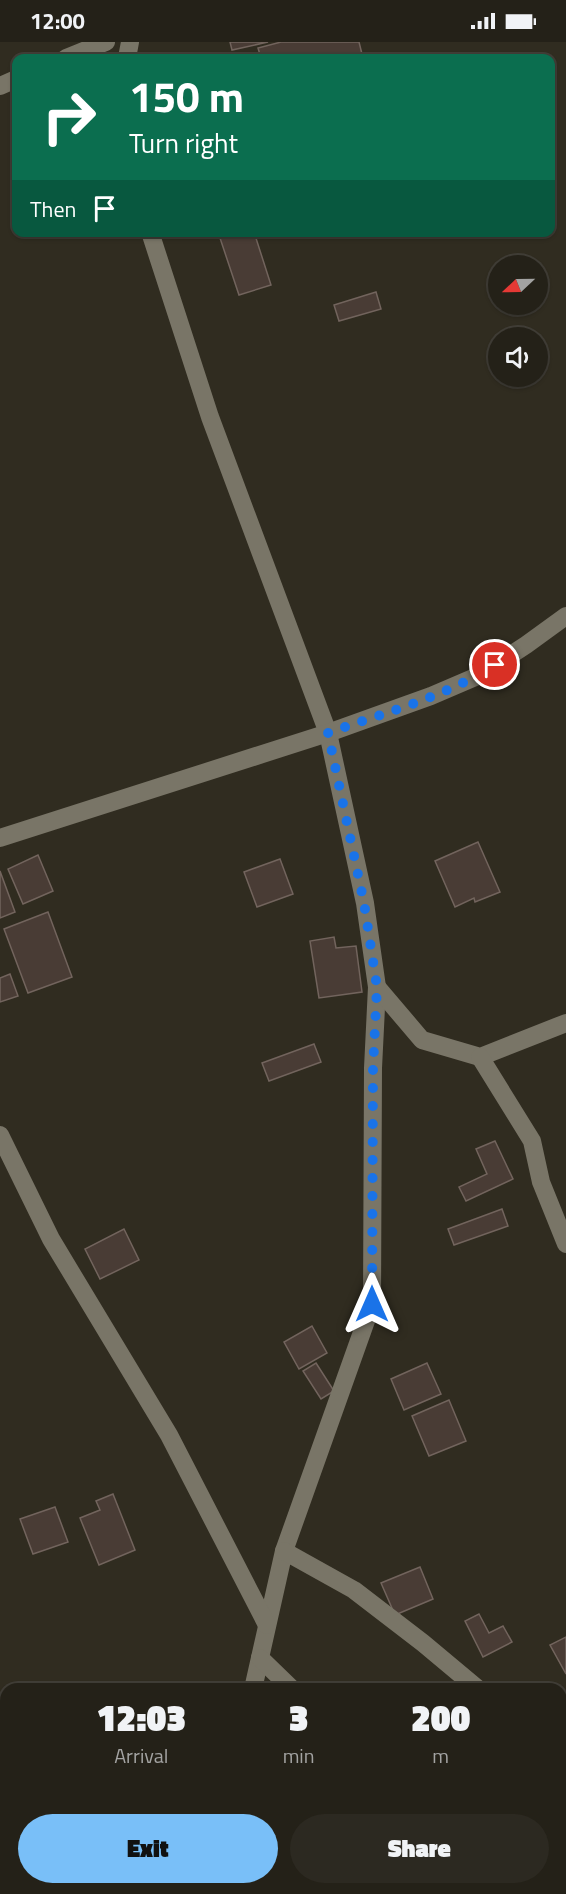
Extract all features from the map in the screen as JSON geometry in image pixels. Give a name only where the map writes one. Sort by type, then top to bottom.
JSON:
[{"type":"street","points":[[76,54],[106,42]]},
{"type":"street","points":[[152,237],[210,417],[328,733],[364,903],[377,987],[373,1068],[372,1304],[284,1551],[254,1683]]},
{"type":"street","points":[[0,838],[328,733],[431,696],[480,675],[566,616]]},
{"type":"street","points":[[377,987],[422,1040],[480,1057],[566,1023]]},
{"type":"street","points":[[480,1057],[532,1141],[541,1182],[566,1244]]},
{"type":"street","points":[[0,1135],[51,1239],[170,1435],[267,1624]]},
{"type":"street","points":[[284,1551],[354,1590],[470,1683]]},
{"type":"street","points":[[260,1658],[286,1683]]},
{"type":"building","points":[[230,42],[268,42],[232,50]]},
{"type":"building","points":[[281,42],[359,42],[362,54],[260,54],[258,48]]},
{"type":"building","points":[[220,237],[256,237],[271,285],[239,295]]},
{"type":"building","points":[[376,292],[381,309],[339,321],[334,305]]},
{"type":"building","points":[[478,842],[500,892],[475,902],[474,898],[455,907],[435,861]]},
{"type":"building","points":[[38,855],[53,891],[23,904],[8,869]]},
{"type":"building","points":[[280,859],[293,894],[257,907],[244,872]]},
{"type":"building","points":[[0,871],[15,912],[0,918]]},
{"type":"building","points":[[48,912],[72,977],[28,993],[4,929]]},
{"type":"building","points":[[334,937],[336,948],[356,946],[362,992],[319,998],[310,941]]},
{"type":"building","points":[[10,974],[18,996],[0,1002],[0,978]]},
{"type":"building","points":[[314,1044],[321,1062],[269,1081],[262,1063]]},
{"type":"building","points":[[495,1141],[513,1179],[466,1201],[459,1187],[487,1174],[476,1149]]},
{"type":"building","points":[[502,1209],[508,1226],[454,1245],[448,1229]]},
{"type":"building","points":[[124,1229],[139,1260],[100,1279],[85,1249]]},
{"type":"building","points":[[312,1326],[327,1353],[299,1369],[284,1342]]},
{"type":"building","points":[[316,1363],[334,1391],[321,1399],[303,1371]]},
{"type":"building","points":[[427,1363],[441,1394],[404,1410],[391,1379]]},
{"type":"building","points":[[449,1400],[466,1441],[429,1456],[412,1416]]},
{"type":"building","points":[[113,1494],[135,1550],[99,1565],[80,1518],[100,1510],[96,1501]]},
{"type":"building","points":[[55,1507],[68,1542],[33,1554],[20,1519]]},
{"type":"building","points":[[420,1567],[433,1599],[395,1615],[381,1583]]},
{"type":"building","points":[[479,1614],[489,1633],[503,1626],[512,1642],[483,1657],[465,1621]]},
{"type":"building","points":[[566,1637],[566,1674],[550,1645]]},
{"type":"route","points":[[372,1304],[373,1068],[377,987],[364,903],[328,733],[431,696],[480,675],[495,665]]}]
